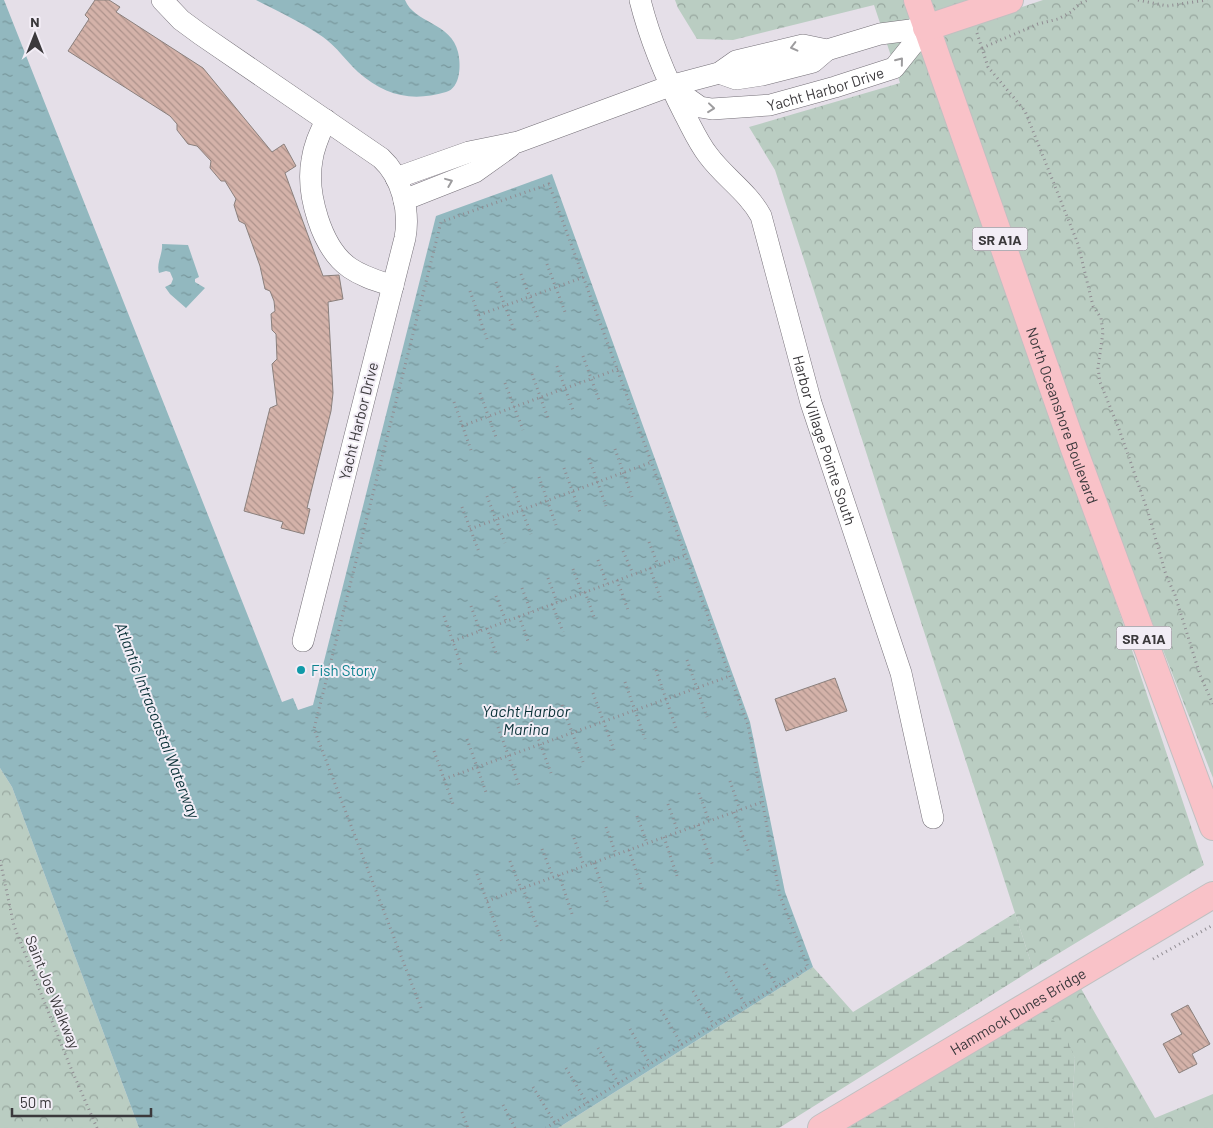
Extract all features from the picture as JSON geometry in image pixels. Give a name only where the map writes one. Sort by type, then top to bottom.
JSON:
[{"type":"main road","name":"North Oceanshore Boulevard","points":[[917,0],[1074,450],[1213,827]]},
{"type":"main road","points":[[926,28],[1010,0]]},
{"type":"main road","name":"Hammock Dunes Bridge","points":[[822,1128],[1213,895]]},
{"type":"street","name":"Yacht Harbor Drive","points":[[162,0],[177,16],[200,34],[381,158],[390,167],[396,178],[408,218],[393,286],[303,641]]},
{"type":"street","name":"Harbor Village Pointe South","points":[[640,0],[649,33],[670,86],[704,150],[719,169],[756,207],[763,221],[811,403],[901,672],[933,818]]},
{"type":"street","name":"Yacht Harbor Drive","points":[[719,73],[736,79],[762,75],[880,34],[926,28]]},
{"type":"street","name":"Yacht Harbor Drive","points":[[670,86],[700,107],[712,109],[770,105],[894,68],[926,28]]},
{"type":"street","name":"Yacht Harbor Drive","points":[[396,178],[469,152],[518,142],[670,86],[719,73],[736,61],[803,45],[820,56]]},
{"type":"street","points":[[820,56],[823,90]]},
{"type":"street","points":[[762,75],[770,105]]},
{"type":"street","points":[[326,120],[314,149],[310,171],[313,196],[321,225],[334,252],[349,268],[368,278],[393,286]]},
{"type":"street","name":"Yacht Harbor Drive","points":[[404,200],[475,172],[518,142]]},
{"type":"path","points":[[982,48],[1038,24],[1058,19],[1080,3],[1088,0]]},
{"type":"path","points":[[1138,0],[1167,6],[1206,0]]},
{"type":"path","points":[[977,33],[988,67],[1025,111],[1078,244],[1093,306],[1101,318],[1103,332],[1098,368],[1100,382],[1119,429],[1148,512],[1166,576],[1175,595],[1200,675],[1213,704]]},
{"type":"path","points":[[421,1008],[314,729],[441,222],[549,184],[748,725],[780,896],[808,967],[546,1128]]},
{"type":"path","points":[[547,264],[565,312]]},
{"type":"path","points":[[521,274],[539,321]]},
{"type":"path","points":[[478,315],[584,277]]},
{"type":"path","points":[[496,282],[514,330]]},
{"type":"path","points":[[470,291],[488,340]]},
{"type":"path","points":[[583,356],[600,403]]},
{"type":"path","points":[[557,366],[574,412]]},
{"type":"path","points":[[462,426],[618,369]]},
{"type":"path","points":[[532,374],[549,422]]},
{"type":"path","points":[[505,383],[523,430]]},
{"type":"path","points":[[480,393],[497,440]]},
{"type":"path","points":[[454,402],[471,450]]},
{"type":"path","points":[[615,449],[632,497]]},
{"type":"path","points":[[589,458],[606,506]]},
{"type":"path","points":[[470,529],[652,462]]},
{"type":"path","points":[[564,468],[581,515]]},
{"type":"path","points":[[539,477],[556,525]]},
{"type":"path","points":[[513,487],[531,534]]},
{"type":"path","points":[[488,496],[505,543]]},
{"type":"path","points":[[462,507],[478,552]]},
{"type":"path","points":[[649,542],[658,565]]},
{"type":"path","points":[[624,551],[633,574]]},
{"type":"path","points":[[453,640],[686,555]]},
{"type":"path","points":[[598,560],[607,584]]},
{"type":"path","points":[[650,568],[660,597]]},
{"type":"path","points":[[573,569],[595,620]]},
{"type":"path","points":[[548,578],[557,602]]},
{"type":"path","points":[[617,580],[628,610]]},
{"type":"path","points":[[522,588],[531,612]]},
{"type":"path","points":[[496,596],[506,621]]},
{"type":"path","points":[[552,604],[563,632]]},
{"type":"path","points":[[471,606],[480,631]]},
{"type":"path","points":[[444,616],[462,668]]},
{"type":"path","points":[[519,616],[529,644]]},
{"type":"path","points":[[487,628],[497,656]]},
{"type":"path","points":[[687,660],[707,717]]},
{"type":"path","points":[[656,670],[676,728]]},
{"type":"path","points":[[444,779],[730,676]]},
{"type":"path","points":[[624,682],[645,739]]},
{"type":"path","points":[[593,693],[614,750]]},
{"type":"path","points":[[562,705],[583,762]]},
{"type":"path","points":[[530,716],[551,773]]},
{"type":"path","points":[[498,727],[519,785]]},
{"type":"path","points":[[467,739],[487,795]]},
{"type":"path","points":[[434,750],[454,807]]},
{"type":"path","points":[[730,781],[740,810]]},
{"type":"path","points":[[699,793],[709,821]]},
{"type":"path","points":[[487,902],[762,802]]},
{"type":"path","points":[[668,804],[678,832]]},
{"type":"path","points":[[734,812],[749,853]]},
{"type":"path","points":[[637,816],[647,844]]},
{"type":"path","points":[[698,825],[713,866]]},
{"type":"path","points":[[606,827],[616,855]]},
{"type":"path","points":[[664,837],[678,879]]},
{"type":"path","points":[[574,838],[584,866]]},
{"type":"path","points":[[542,849],[553,878]]},
{"type":"path","points":[[629,850],[643,891]]},
{"type":"path","name":"Saint Joe Walkway","points":[[0,860],[14,926],[97,1128]]},
{"type":"path","points":[[510,861],[538,929]]},
{"type":"path","points":[[594,863],[608,904]]},
{"type":"path","points":[[477,874],[502,942]]},
{"type":"path","points":[[559,875],[573,917]]},
{"type":"path","points":[[764,964],[777,986]]},
{"type":"path","points":[[726,972],[746,1006]]},
{"type":"path","points":[[694,991],[714,1025]]},
{"type":"path","points":[[661,1010],[682,1045]]},
{"type":"path","points":[[630,1029],[650,1064]]},
{"type":"path","points":[[598,1048],[619,1084]]},
{"type":"path","points":[[566,1068],[586,1103]]},
{"type":"path","points":[[534,1087],[554,1123]]},
{"type":"path","points":[[502,1106],[515,1128]]},
{"type":"path","points":[[462,1112],[468,1128]]},
{"type":"green space","points":[[675,0],[906,0],[1066,453],[1204,865],[1033,969],[775,170],[749,127],[900,83],[874,5],[733,40],[697,39]]},
{"type":"green space","points":[[927,0],[977,0],[932,15]]},
{"type":"green space","points":[[1043,0],[1213,0],[1213,778],[1083,445],[939,35]]},
{"type":"green space","points":[[0,768],[12,787],[139,1128],[0,1128]]},
{"type":"green space","points":[[1015,913],[1033,969],[779,1128],[558,1128],[813,967],[853,1012]]},
{"type":"green space","points":[[1079,985],[1155,1118],[1213,1094],[1213,1128],[1075,1128],[1072,1107],[1075,1058],[1044,1008]]},
{"type":"green space","points":[[1044,1008],[1065,1035],[1075,1058],[1072,1107],[1075,1128],[844,1128]]},
{"type":"water","points":[[0,0],[4,0],[282,702],[293,698],[298,710],[313,705],[436,216],[552,174],[750,722],[785,892],[813,967],[558,1128],[139,1128],[12,787],[0,768]]},
{"type":"water","points":[[256,0],[405,0],[416,14],[441,29],[454,42],[460,63],[459,75],[455,86],[451,90],[434,95],[410,96],[389,92],[378,87],[358,72],[333,45],[316,32]]},
{"type":"water","points":[[162,244],[188,245],[199,277],[195,279],[195,282],[205,288],[186,308],[165,287],[171,284],[173,279],[170,272],[159,273],[158,266]]},
{"type":"building","points":[[95,0],[109,0],[120,7],[116,12],[203,68],[272,152],[284,144],[296,166],[285,173],[323,276],[339,275],[343,299],[328,302],[333,393],[331,411],[307,508],[310,509],[304,534],[281,528],[283,522],[244,511],[270,408],[277,405],[272,364],[277,359],[276,334],[272,330],[271,314],[275,311],[274,301],[270,291],[265,289],[260,266],[245,224],[239,221],[234,205],[236,199],[225,181],[221,181],[210,168],[211,161],[197,146],[188,144],[177,130],[177,124],[170,116],[68,51],[89,19],[85,15]]},
{"type":"building","points":[[835,678],[847,711],[786,731],[775,699]]},
{"type":"building","points":[[1188,1005],[1210,1044],[1192,1054],[1197,1064],[1179,1073],[1163,1044],[1182,1034],[1171,1014]]},
{"type":"place","name":"Fish Story","points":[[301,670]]},
{"type":"water label","name":"Yacht Harbor Marina","points":[[526,719]]},
{"type":"water label","name":"Atlantic Intracoastal Waterway","points":[[158,720]]}]
